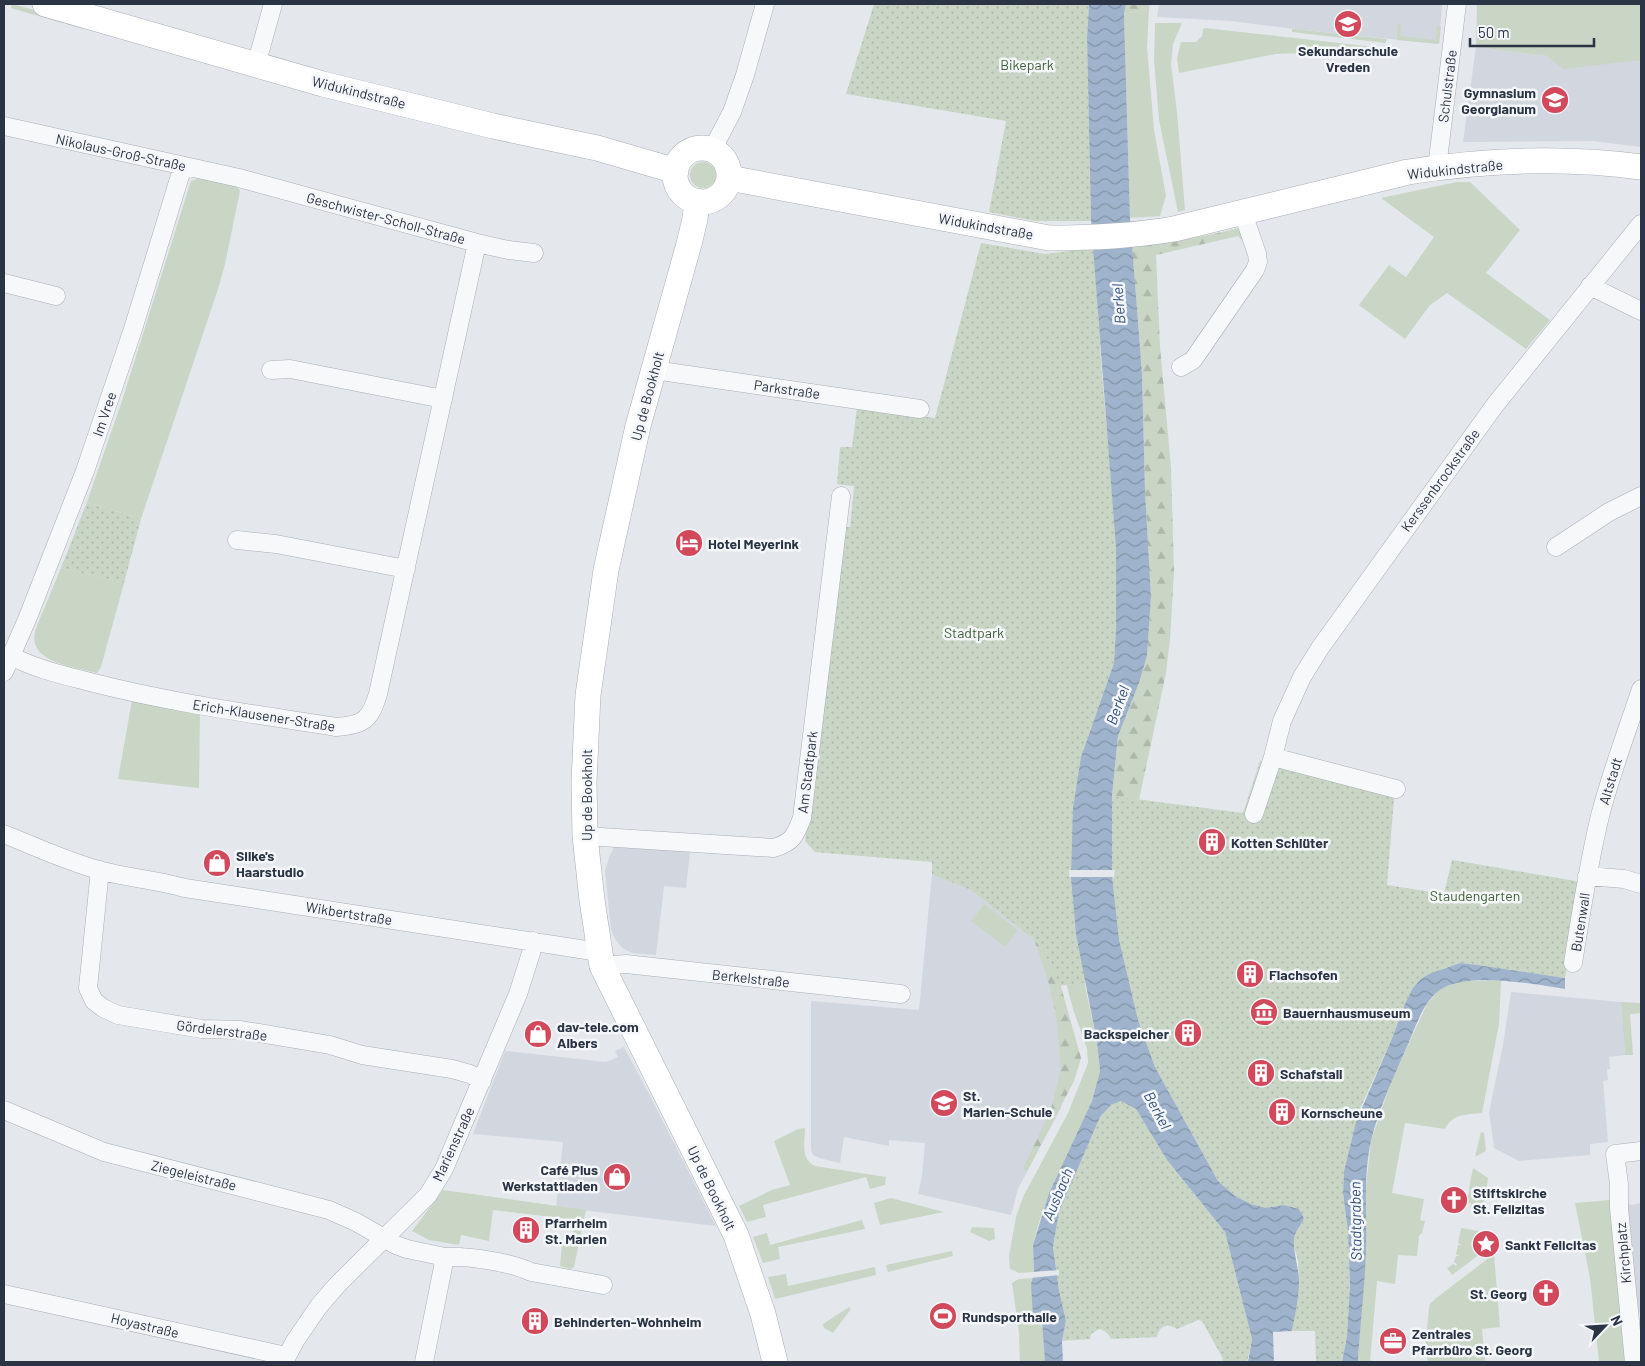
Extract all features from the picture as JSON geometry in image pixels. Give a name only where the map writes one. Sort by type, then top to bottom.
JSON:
[{"type":"street","name":"Widukindstraße","points":[[44,4],[323,84],[494,126],[597,148],[676,171]]},
{"type":"street","points":[[255,64],[273,4]]},
{"type":"street","points":[[712,150],[732,112],[745,75],[765,4]]},
{"type":"street","name":"Schulstraße","points":[[1437,168],[1457,4]]},
{"type":"street","name":"Nikolaus-Groß-Straße","points":[[4,126],[239,178]]},
{"type":"street","points":[[696,149],[712,150],[720,154],[726,161],[729,169],[727,185],[718,196],[705,202],[697,201],[683,194],[678,187],[676,171],[683,156],[689,152],[696,149]]},
{"type":"street","name":"Widukindstraße","points":[[729,178],[1049,238],[1079,238],[1154,232],[1243,213],[1408,172],[1437,168],[1527,162],[1580,162],[1641,168]]},
{"type":"street","name":"Im Vree","points":[[8,664],[85,471],[133,329],[183,166]]},
{"type":"street","name":"Geschwister-Scholl-Straße","points":[[239,178],[477,243],[508,250],[534,253]]},
{"type":"street","name":"Up de Bookholt","points":[[697,201],[696,219],[638,426],[606,570],[588,696],[584,782],[585,836],[600,959],[736,1235],[763,1314],[775,1362]]},
{"type":"street","points":[[1182,367],[1193,360],[1255,270],[1258,262],[1257,254],[1243,213]]},
{"type":"street","name":"Kerssenbrockstraße","points":[[1254,814],[1273,757],[1282,721],[1302,677],[1320,648],[1495,405],[1641,224]]},
{"type":"street","name":"Erich-Klausener-Straße","points":[[8,664],[29,665],[130,692],[224,710],[336,727],[351,726],[364,720],[374,707],[477,243]]},
{"type":"street","points":[[4,282],[56,296]]},
{"type":"street","points":[[1590,286],[1641,311]]},
{"type":"street","points":[[271,370],[290,369],[444,398]]},
{"type":"street","name":"Parkstraße","points":[[654,370],[920,409]]},
{"type":"street","name":"Am Stadtpark","points":[[585,836],[774,848],[787,844],[796,833],[802,818],[841,496]]},
{"type":"street","points":[[1556,547],[1609,512],[1641,496]]},
{"type":"street","points":[[237,540],[276,544],[406,569]]},
{"type":"street","name":"Altstadt","points":[[1587,876],[1598,824],[1612,774],[1641,689]]},
{"type":"street","points":[[1273,757],[1396,790]]},
{"type":"street","name":"Wikbertstraße","points":[[4,834],[100,870],[185,888],[533,941],[600,959]]},
{"type":"street","name":"Gördelerstraße","points":[[100,870],[88,988],[94,1001],[103,1008],[118,1015],[146,1020],[202,1028],[241,1030],[330,1045],[362,1055],[452,1069],[470,1074],[482,1080]]},
{"type":"street","name":"Butenwall","points":[[1573,963],[1587,876],[1624,879],[1641,884]]},
{"type":"street","name":"Marienstraße","points":[[285,1359],[319,1306],[384,1237],[428,1195],[444,1169],[518,994],[533,941]]},
{"type":"street","name":"Berkelstraße","points":[[600,959],[626,964],[901,994]]},
{"type":"street","name":"Ziegeleistraße","points":[[4,1110],[104,1152],[329,1210],[407,1249],[445,1257],[458,1256],[522,1267],[531,1272],[603,1285]]},
{"type":"street","name":"Kirchplatz","points":[[1634,1362],[1618,1208],[1615,1154],[1641,1151]]},
{"type":"street","points":[[424,1362],[445,1257]]},
{"type":"street","name":"Hoyastraße","points":[[4,1294],[285,1359]]},
{"type":"shaded area","name":"Sekundarschule Vreden","points":[[1159,4],[1442,4],[1439,44],[1231,21],[1157,17]]},
{"type":"shaded area","name":"Gymnasium Georgianum","points":[[1476,47],[1547,56],[1641,52],[1641,147],[1593,141],[1463,142]]},
{"type":"shaded area","points":[[615,846],[690,852],[686,888],[664,886],[656,955],[632,953],[622,948],[615,939],[611,929],[605,871]]},
{"type":"shaded area","points":[[932,874],[971,890],[1034,939],[1069,1034],[1061,1108],[1018,1189],[1011,1215],[918,1194],[922,1176],[925,1143],[889,1140],[889,1146],[844,1137],[840,1163],[819,1158],[813,1155],[811,1150],[811,1001],[919,1010]]},
{"type":"shaded area","points":[[1511,992],[1621,1002],[1625,1055],[1609,1057],[1610,1069],[1607,1069],[1608,1080],[1603,1081],[1608,1142],[1590,1144],[1590,1155],[1519,1161],[1494,1148],[1489,1112],[1503,1045]]},
{"type":"shaded area","points":[[624,1047],[716,1226],[556,1207],[563,1142],[473,1134],[505,1051],[606,1062],[618,1057],[615,1051]]},
{"type":"shaded area","points":[[1629,1203],[1630,1205],[1641,1203],[1641,1312],[1637,1313],[1625,1204]]},
{"type":"green space","points":[[12,4],[84,24],[83,29],[11,8]]},
{"type":"green space","name":"Bikepark","points":[[874,4],[1089,4],[1087,38],[1091,221],[1035,221],[989,212],[1006,121],[846,94]]},
{"type":"green space","points":[[1126,4],[1150,4],[1149,9],[1124,14]]},
{"type":"green space","points":[[1477,4],[1641,4],[1641,60],[1563,69],[1547,56],[1476,47]]},
{"type":"green space","points":[[1149,9],[1147,47],[1154,130],[1166,196],[1160,216],[1130,218],[1124,14]]},
{"type":"green space","points":[[1155,23],[1182,23],[1173,44],[1171,64],[1185,210],[1178,212],[1159,120],[1154,60]]},
{"type":"green space","points":[[1398,23],[1401,24],[1400,36],[1436,40],[1437,26],[1441,27],[1439,44],[1397,40]]},
{"type":"green space","points":[[1203,29],[1383,48],[1383,50],[1276,54],[1179,73],[1177,58],[1181,42],[1196,42],[1202,36]]},
{"type":"green space","points":[[1292,29],[1386,39],[1386,43],[1292,32]]},
{"type":"green space","points":[[703,162],[713,165],[716,175],[713,185],[703,188],[693,185],[690,175],[693,165]]},
{"type":"green space","points":[[200,178],[236,185],[240,191],[219,286],[141,519],[87,502],[122,401],[191,181]]},
{"type":"green space","points":[[1457,182],[1470,182],[1520,230],[1486,273],[1550,320],[1526,349],[1447,293],[1430,305],[1405,339],[1359,305],[1389,265],[1406,277],[1434,237],[1381,198]]},
{"type":"green space","points":[[1239,228],[1246,244],[1238,236],[1156,255],[1160,347],[1171,467],[1174,572],[1170,640],[1166,673],[1139,800],[1112,796],[1118,736],[1139,683],[1147,656],[1151,597],[1145,490],[1142,374],[1132,246],[1186,239]]},
{"type":"green space","name":"Stadtpark","points":[[981,243],[1045,254],[1094,248],[1116,549],[1116,627],[1114,663],[1081,757],[1112,796],[1243,813],[1260,761],[1394,798],[1387,885],[1444,894],[1452,860],[1582,882],[1565,978],[1460,963],[1421,979],[1404,1006],[1393,1036],[1359,1111],[1344,1171],[1343,1193],[1348,1232],[1350,1285],[1347,1336],[1342,1362],[1316,1362],[1315,1331],[1292,1331],[1298,1278],[1298,1261],[1294,1238],[1304,1218],[1299,1209],[1284,1205],[1266,1208],[1251,1204],[1235,1196],[1218,1181],[1155,1067],[1138,1020],[1127,977],[1059,986],[1052,964],[1034,939],[971,890],[932,874],[932,862],[815,852],[805,841],[844,527],[850,527],[854,488],[854,486],[837,484],[840,447],[852,447],[857,407],[935,418]]},
{"type":"green space","points":[[87,502],[141,519],[124,583],[61,568]]},
{"type":"green space","points":[[61,568],[124,583],[101,667],[97,673],[54,661],[44,656],[37,649],[34,640],[36,628]]},
{"type":"green space","points":[[132,700],[200,713],[199,788],[118,779]]},
{"type":"green space","points":[[940,869],[1046,933],[1081,1058],[1074,1081],[1027,1171],[1024,1170],[1024,1166],[1051,1110],[1061,1068],[1056,1015],[1049,984],[1034,939],[971,890],[934,875]]},
{"type":"green space","points":[[1071,877],[1085,986],[1097,1042],[1100,1071],[1092,1101],[1049,1193],[1038,1225],[1033,1245],[1034,1272],[1019,1273],[1010,1269],[1009,1256],[1016,1217],[1023,1197],[1068,1113],[1088,1063],[1087,1049],[1073,1009],[1062,968]]},
{"type":"green space","points":[[984,904],[1018,930],[1005,947],[971,921]]},
{"type":"green space","points":[[1463,981],[1501,981],[1499,1024],[1482,1113],[1456,1117],[1445,1129],[1405,1123],[1392,1193],[1424,1199],[1420,1220],[1425,1221],[1422,1233],[1419,1236],[1417,1256],[1398,1255],[1395,1284],[1377,1281],[1370,1362],[1358,1362],[1366,1187],[1371,1141],[1391,1082],[1427,1004],[1438,991],[1446,986]]},
{"type":"green space","points":[[1621,1002],[1641,1003],[1641,1013],[1630,1014],[1633,1055],[1625,1055]]},
{"type":"green space","points":[[1121,1101],[1136,1109],[1167,1160],[1225,1232],[1252,1339],[1247,1362],[1223,1362],[1202,1321],[1198,1320],[1177,1329],[1164,1326],[1157,1337],[1111,1339],[1106,1332],[1099,1329],[1091,1334],[1090,1339],[1062,1341],[1066,1321],[1059,1290],[1053,1247],[1059,1212],[1100,1117],[1111,1105]]},
{"type":"green space","points":[[805,1128],[804,1150],[810,1163],[815,1166],[886,1177],[885,1185],[870,1189],[866,1177],[763,1205],[766,1217],[747,1222],[739,1206],[772,1190],[790,1185],[774,1141],[798,1129]]},
{"type":"green space","points":[[1481,1132],[1484,1133],[1486,1151],[1475,1157]]},
{"type":"green space","points":[[1473,1168],[1488,1178],[1483,1210],[1470,1207],[1471,1203],[1466,1203]]},
{"type":"green space","points":[[443,1190],[586,1210],[574,1267],[570,1269],[560,1266],[562,1245],[572,1245],[573,1227],[569,1226],[569,1219],[493,1210],[489,1241],[461,1235],[459,1245],[429,1240],[412,1231]]},
{"type":"green space","points":[[891,1198],[944,1212],[880,1225],[874,1203]]},
{"type":"green space","points":[[1611,1200],[1626,1362],[1599,1362],[1590,1278],[1575,1203]]},
{"type":"green space","points":[[862,1220],[865,1229],[778,1247],[780,1259],[763,1263],[753,1237],[767,1233],[770,1245]]},
{"type":"green space","points":[[972,1227],[994,1228],[995,1239],[989,1241],[970,1232]]},
{"type":"green space","points":[[1461,1228],[1479,1231],[1484,1251],[1452,1275],[1447,1268],[1457,1264],[1454,1262],[1456,1256],[1459,1256],[1456,1254],[1458,1245],[1461,1245],[1458,1243]]},
{"type":"green space","points":[[952,1251],[953,1256],[888,1272],[886,1265]]},
{"type":"green space","points":[[1494,1254],[1500,1327],[1482,1329],[1485,1362],[1428,1362],[1425,1350],[1430,1304]]},
{"type":"green space","points":[[875,1267],[876,1275],[775,1299],[768,1277],[786,1274],[788,1286]]},
{"type":"green space","points":[[1032,1278],[1031,1284],[1042,1322],[1045,1362],[1020,1362],[1019,1332],[1012,1283],[1019,1279]]},
{"type":"green space","points":[[849,1307],[851,1309],[833,1333],[824,1328],[823,1324]]},
{"type":"water","points":[[1089,4],[1126,4],[1124,14],[1130,218],[1142,374],[1145,490],[1151,597],[1147,656],[1139,683],[1118,736],[1112,796],[1112,877],[1119,940],[1138,1020],[1155,1067],[1218,1181],[1235,1196],[1251,1204],[1266,1208],[1284,1205],[1299,1209],[1304,1218],[1294,1239],[1299,1281],[1298,1300],[1292,1331],[1273,1332],[1274,1362],[1248,1362],[1252,1339],[1225,1232],[1167,1160],[1136,1109],[1121,1101],[1111,1105],[1100,1117],[1059,1212],[1053,1247],[1059,1290],[1066,1321],[1062,1341],[1063,1362],[1045,1362],[1042,1322],[1036,1322],[1033,1316],[1031,1284],[1034,1272],[1033,1245],[1049,1193],[1092,1101],[1100,1071],[1097,1042],[1076,934],[1071,877],[1073,808],[1081,757],[1114,663],[1116,627],[1116,549],[1091,221],[1087,38]]},
{"type":"water","name":"Stadtgraben","points":[[1460,963],[1565,978],[1565,989],[1487,980],[1457,983],[1438,991],[1422,1011],[1378,1116],[1371,1141],[1366,1182],[1365,1265],[1358,1362],[1342,1362],[1347,1336],[1350,1285],[1348,1232],[1343,1193],[1344,1171],[1356,1122],[1413,988],[1421,979],[1429,974]]},
{"type":"pier","points":[[1069,870],[1115,870],[1114,877],[1069,877]]},
{"type":"pier","points":[[1059,1270],[1059,1275],[1030,1278],[1031,1272]]},
{"type":"place","name":"Sekundarschule Vreden","points":[[1348,24]]},
{"type":"place","name":"Gymnasium Georgianum","points":[[1555,100]]},
{"type":"place","name":"Hotel Meyerink","points":[[689,543]]},
{"type":"place","name":"Kotten Schlüter","points":[[1212,842]]},
{"type":"place","name":"Silke's Haarstudio","points":[[217,863]]},
{"type":"place","name":"Flachsofen","points":[[1250,974]]},
{"type":"place","name":"Bauernhausmuseum","points":[[1264,1012]]},
{"type":"place","name":"Backspeicher","points":[[1188,1033]]},
{"type":"place","name":"dav-tele.com Albers","points":[[538,1034]]},
{"type":"place","name":"Schafstall","points":[[1261,1073]]},
{"type":"place","name":"St. Marien-Schule","points":[[944,1103]]},
{"type":"place","name":"Kornscheune","points":[[1282,1112]]},
{"type":"place","name":"Café Plus Werkstattladen","points":[[617,1177]]},
{"type":"place","name":"Stiftskirche St. Felizitas","points":[[1454,1200]]},
{"type":"place","name":"Pfarrheim St. Marien","points":[[526,1230]]},
{"type":"place","name":"Sankt Felicitas","points":[[1486,1244]]},
{"type":"place","name":"St. Georg","points":[[1546,1293]]},
{"type":"place","name":"Rundsporthalle","points":[[943,1316]]},
{"type":"place","name":"Behinderten-Wohnheim","points":[[535,1321]]},
{"type":"place","name":"Zentrales Pfarrbüro St. Georg","points":[[1393,1341]]},
{"type":"water label","name":"Berkel","points":[[1118,304]]},
{"type":"water label","name":"Berkel","points":[[1117,705]]},
{"type":"water label","name":"Berkel","points":[[1158,1110]]},
{"type":"water label","name":"Ausbach","points":[[1057,1194]]},
{"type":"park label","name":"Staudengarten","points":[[1475,895]]}]
